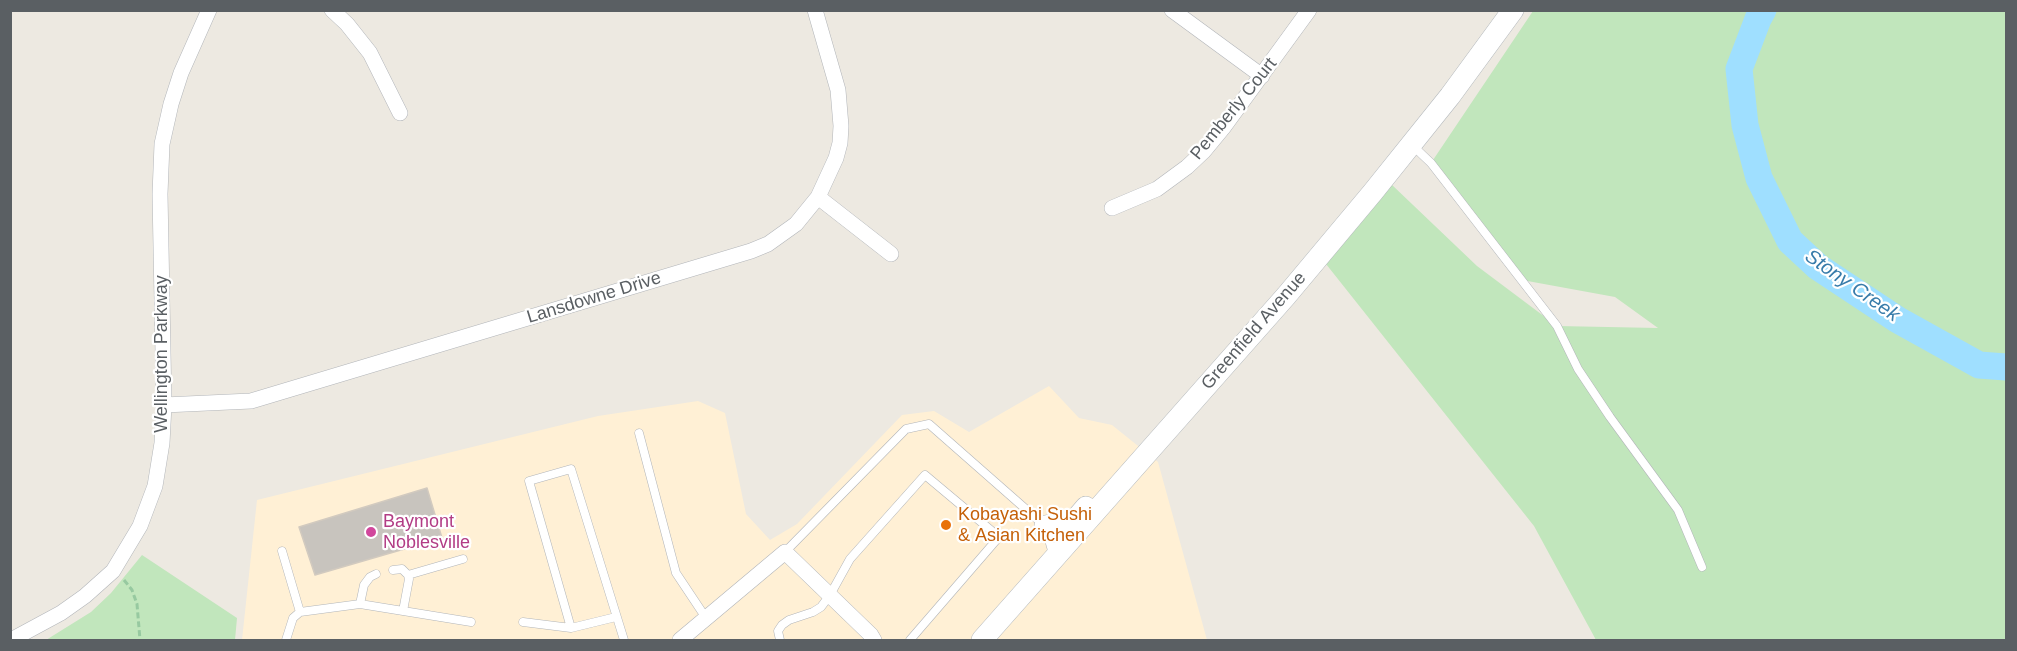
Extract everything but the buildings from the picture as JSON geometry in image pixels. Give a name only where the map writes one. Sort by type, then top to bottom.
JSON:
[{"type":"main road","name":"Greenfield Avenue","points":[[982,640],[1286,296],[1450,96],[1513,10]]},
{"type":"main road","points":[[1045,526],[1074,521],[1147,438],[1194,399]]},
{"type":"street","name":"Wellington Parkway","points":[[11,640],[61,613],[85,596],[113,571],[140,526],[155,486],[162,443],[164,405],[160,194],[162,144],[181,73],[209,10]]},
{"type":"street","points":[[332,10],[370,53],[400,113]]},
{"type":"street","name":"Lansdowne Drive","points":[[164,405],[250,400],[751,251],[768,244],[796,224],[818,197],[836,158],[841,126],[838,90],[815,10]]},
{"type":"street","points":[[1172,10],[1262,76]]},
{"type":"street","name":"Pemberly Court","points":[[1112,208],[1156,189],[1187,167],[1204,151],[1309,10]]},
{"type":"street","points":[[818,197],[891,254]]},
{"type":"street","points":[[680,640],[785,552],[873,639]]},
{"type":"lane","points":[[1411,144],[1431,163],[1557,326],[1578,369],[1633,450],[1678,510],[1702,567]]},
{"type":"lane","points":[[785,552],[906,429],[929,424],[1045,526],[1054,558]]},
{"type":"lane","points":[[639,433],[676,573],[706,619]]},
{"type":"lane","points":[[572,628],[530,481],[571,469],[624,640]]},
{"type":"lane","points":[[780,640],[778,631],[782,625],[821,607],[850,559],[925,476],[999,537],[910,640]]},
{"type":"lane","points":[[282,551],[300,612]]},
{"type":"lane","points":[[408,575],[463,559]]},
{"type":"lane","points":[[393,570],[402,569],[408,575],[404,610]]},
{"type":"lane","points":[[360,604],[364,585],[370,577],[376,574]]},
{"type":"lane","points":[[286,640],[293,618],[300,612],[360,604],[471,622]]},
{"type":"lane","points":[[523,622],[572,628],[616,616]]},
{"type":"path","points":[[113,571],[132,590],[140,640]]},
{"type":"shaded area","points":[[1049,386],[1079,418],[1112,425],[1158,462],[1207,640],[242,640],[257,500],[598,416],[698,401],[725,413],[746,514],[770,540],[797,524],[902,415],[934,411],[969,432]]},
{"type":"green space","points":[[1533,11],[2006,11],[2006,640],[1596,640],[1534,526],[1326,264],[1391,184],[1477,266],[1557,326],[1658,328],[1615,297],[1522,280],[1431,163]]},
{"type":"green space","points":[[142,555],[237,618],[235,640],[46,640],[91,612],[111,593]]},
{"type":"waterway","name":"Stony Creek","points":[[1763,10],[1739,69],[1745,125],[1759,178],[1790,241],[1818,267],[1898,320],[1979,365],[2006,367]]},
{"type":"place","name":"Kobayashi Sushi & Asian Kitchen","points":[[946,525]]},
{"type":"place","name":"Baymont Noblesville","points":[[371,532]]}]
